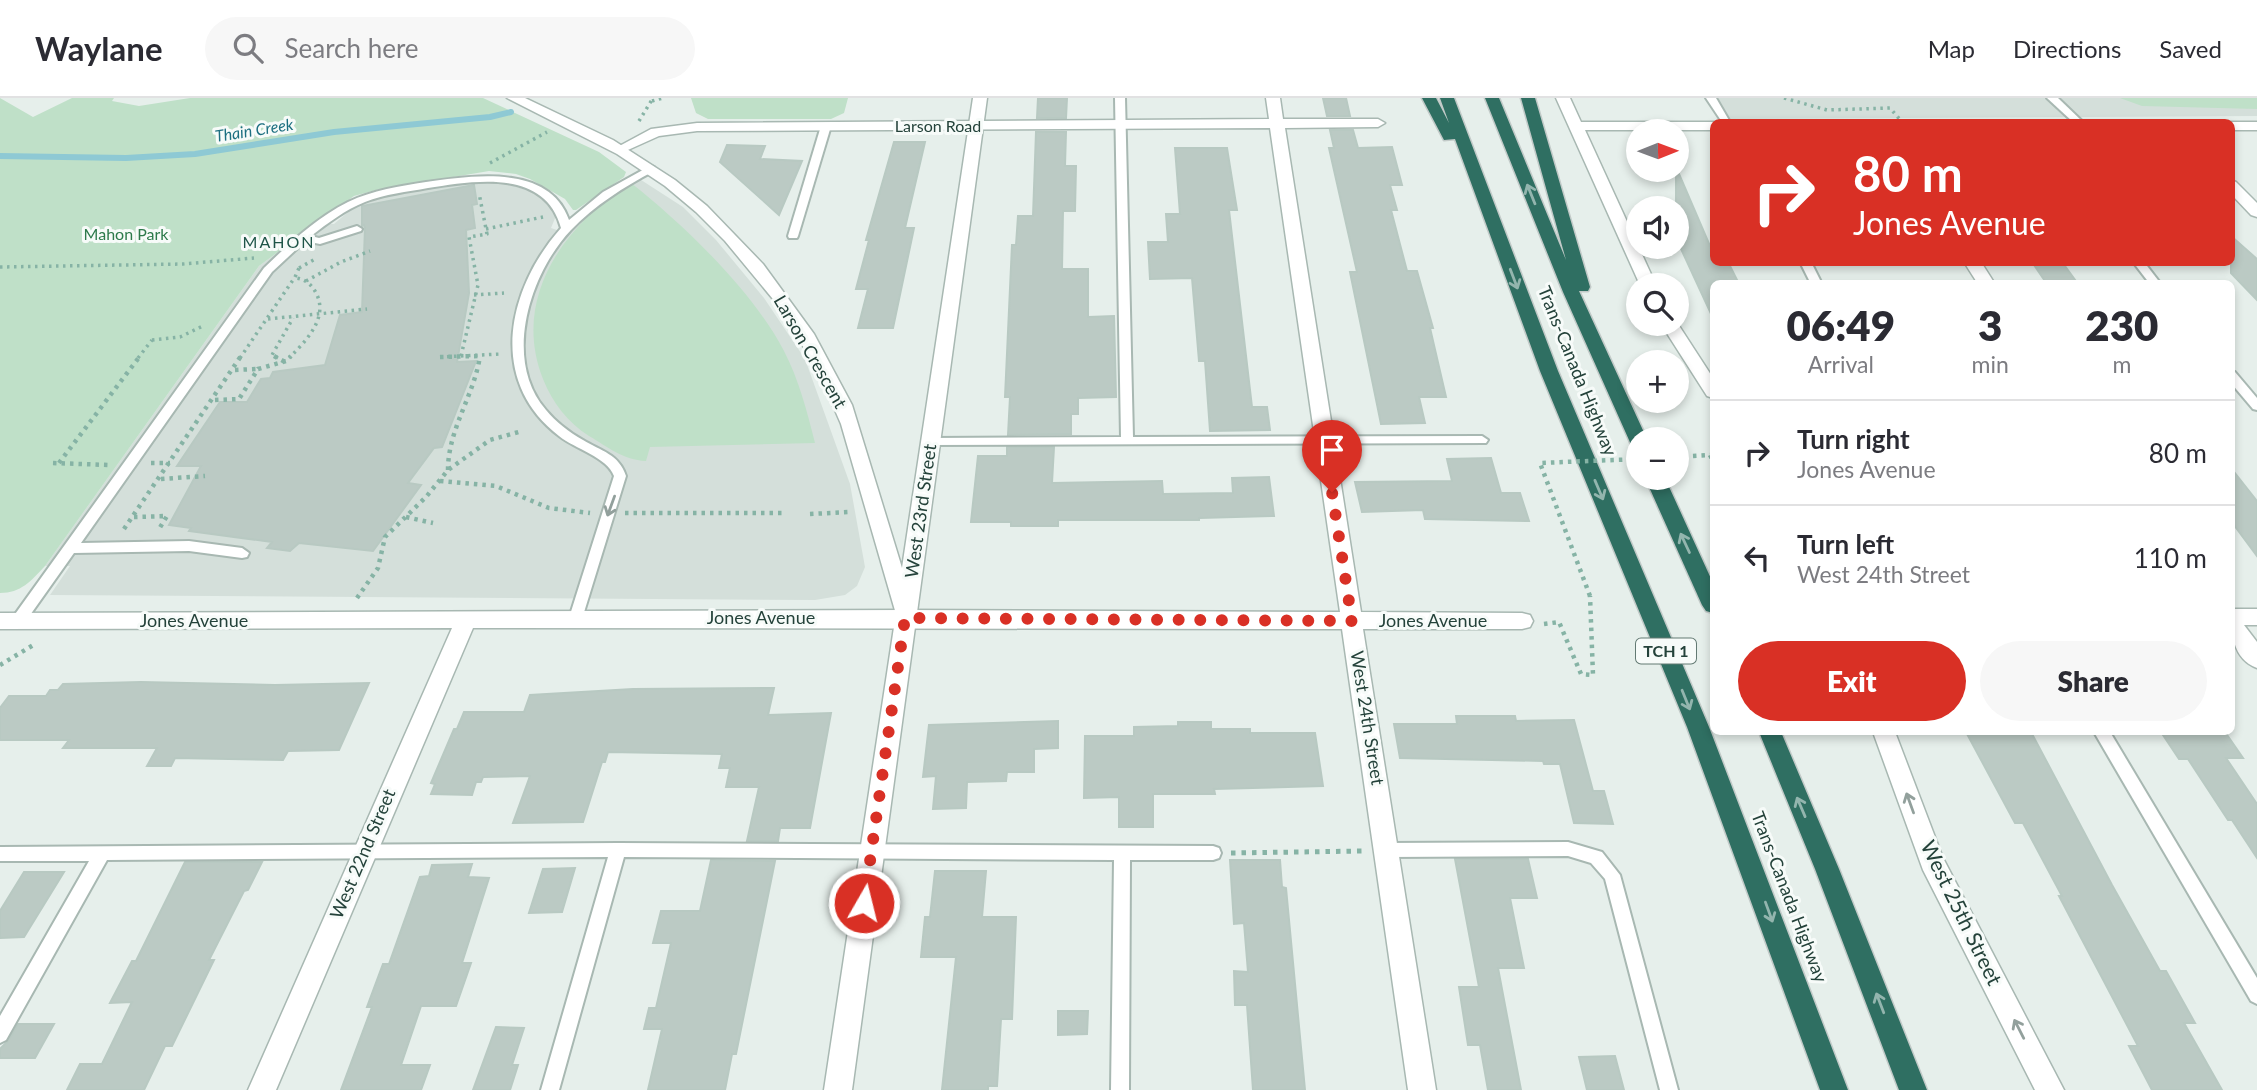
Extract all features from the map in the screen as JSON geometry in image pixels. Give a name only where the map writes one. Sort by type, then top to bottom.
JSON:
[{"type":"highway","points":[[1429,98],[1490,215]]},
{"type":"highway","name":"Trans-Canada Highway","points":[[1447,98],[1549,371],[1702,739],[1834,1090]]},
{"type":"highway","name":"Trans-Canada Highway","points":[[1492,98],[1632,427]]},
{"type":"highway","points":[[1528,98],[1606,370]]},
{"type":"highway","points":[[1660,490],[1710,599]]},
{"type":"highway","points":[[1771,735],[1914,1090]]},
{"type":"street","points":[[514,98],[619,150]]},
{"type":"street","name":"West 23rd Street","points":[[838,1090],[980,98]]},
{"type":"street","name":"West 24th Street","points":[[1273,98],[1422,1090]]},
{"type":"street","points":[[1563,98],[1642,273]]},
{"type":"street","name":"Larson Road","points":[[619,150],[663,129],[697,127],[1378,123]]},
{"type":"street","points":[[1577,126],[1710,126]]},
{"type":"street","points":[[2235,126],[2257,126]]},
{"type":"street","name":"Larson Crescent","points":[[619,150],[650,169],[718,225],[762,274],[794,316],[843,405],[874,500],[905,618]]},
{"type":"street","points":[[2235,190],[2257,212]]},
{"type":"street","points":[[1678,336],[1710,387]]},
{"type":"street","points":[[2235,617],[2257,617]]},
{"type":"street","name":"Jones Avenue","points":[[9,621],[905,618],[1522,621]]},
{"type":"street","name":"West 22nd Street","points":[[262,1090],[466,620]]},
{"type":"street","points":[[2235,629],[2257,659]]},
{"type":"street","name":"West 25th Street","points":[[1885,735],[1932,862],[2050,1090]]},
{"type":"lane","points":[[1120,98],[1127,441]]},
{"type":"lane","points":[[1712,98],[1724,119]]},
{"type":"lane","points":[[2052,98],[2075,119]]},
{"type":"lane","points":[[793,236],[826,127]]},
{"type":"lane","points":[[576,618],[621,476],[617,464],[608,457],[582,446],[546,418],[530,399],[516,351],[526,301],[534,280],[566,228],[611,190],[650,169]]},
{"type":"lane","points":[[9,621],[70,548],[268,270],[303,238],[351,204],[380,193],[487,177],[520,182],[546,195],[563,211],[566,228]]},
{"type":"lane","points":[[303,238],[320,241],[357,229]]},
{"type":"lane","points":[[2141,266],[2153,280]]},
{"type":"lane","points":[[2235,380],[2257,406]]},
{"type":"lane","points":[[931,442],[1482,440]]},
{"type":"lane","points":[[70,548],[189,546],[242,553]]},
{"type":"lane","points":[[2104,735],[2257,995]]},
{"type":"lane","points":[[1387,850],[1568,849],[1596,857],[1612,875],[1669,1090]]},
{"type":"lane","points":[[550,1090],[618,850]]},
{"type":"lane","points":[[0,853],[871,850],[1213,853]]},
{"type":"lane","points":[[0,1034],[102,853]]},
{"type":"lane","points":[[1120,1090],[1122,853]]},
{"type":"path","points":[[639,121],[652,100],[663,98]]},
{"type":"path","points":[[1784,98],[1827,110],[1890,108],[1899,119]]},
{"type":"path","points":[[485,166],[513,148],[564,123]]},
{"type":"path","points":[[461,356],[478,285],[469,237],[487,234],[478,185]]},
{"type":"path","points":[[486,229],[519,224],[549,215]]},
{"type":"path","points":[[306,281],[341,262],[370,251]]},
{"type":"path","points":[[0,267],[183,264],[282,256]]},
{"type":"path","points":[[291,268],[299,268],[325,256]]},
{"type":"path","points":[[333,259],[341,262]]},
{"type":"path","points":[[112,547],[214,400],[299,268]]},
{"type":"path","points":[[234,370],[258,369],[285,362],[303,344],[321,316],[318,296],[306,281],[295,278]]},
{"type":"path","points":[[474,295],[504,293]]},
{"type":"path","points":[[268,319],[321,316],[368,309]]},
{"type":"path","points":[[93,466],[56,463],[150,340],[177,340],[191,335],[212,320],[236,316]]},
{"type":"path","points":[[285,362],[272,355],[293,318]]},
{"type":"path","points":[[241,346],[250,346]]},
{"type":"path","points":[[440,357],[461,356],[467,359],[516,351]]},
{"type":"path","points":[[448,470],[446,454],[471,390],[480,356]]},
{"type":"path","points":[[214,400],[239,399],[258,369]]},
{"type":"path","points":[[357,598],[378,568],[385,537],[448,470],[467,454],[491,440],[522,431]]},
{"type":"path","points":[[1689,456],[1710,455]]},
{"type":"path","points":[[1559,622],[1581,674],[1594,674],[1590,596],[1540,463],[1626,459]]},
{"type":"path","points":[[146,464],[171,463]]},
{"type":"path","points":[[160,479],[205,476]]},
{"type":"path","points":[[439,481],[459,485],[488,485],[521,494],[537,503],[557,509],[594,513]]},
{"type":"path","points":[[810,514],[849,512]]},
{"type":"path","points":[[621,513],[783,513]]},
{"type":"path","points":[[133,517],[167,516],[157,533],[166,533]]},
{"type":"path","points":[[405,517],[433,523]]},
{"type":"path","points":[[0,665],[37,643]]},
{"type":"path","points":[[1213,853],[1387,850]]},
{"type":"shaded area","points":[[1718,98],[2257,98],[2257,116],[1730,119]]},
{"type":"shaded area","points":[[638,178],[683,207],[716,240],[764,298],[805,359],[850,484],[865,567],[857,586],[845,595],[815,600],[50,595],[70,566],[45,566],[259,266],[317,223],[334,224],[355,206],[372,199],[469,182],[502,182],[529,191],[554,204],[558,211],[551,228],[569,234],[597,204]]},
{"type":"green space","name":"Mahon Park","points":[[0,98],[33,117],[72,98],[114,98],[112,101],[139,106],[190,98],[483,98],[599,152],[626,172],[624,177],[576,210],[573,210],[565,199],[530,179],[516,174],[489,171],[354,196],[259,266],[45,566],[20,588],[0,593]]},
{"type":"green space","points":[[691,98],[848,98],[844,113],[831,119],[708,119],[696,113]]},
{"type":"green space","points":[[2120,98],[2257,98],[2257,109],[2142,106]]},
{"type":"green space","points":[[631,183],[694,238],[736,282],[771,328],[794,373],[815,443],[650,447],[646,461],[638,460],[616,452],[581,431],[556,404],[543,379],[535,349],[534,320],[539,292],[550,266],[565,242],[584,220]]},
{"type":"building","points":[[1038,98],[1067,98],[1066,118],[1037,118]]},
{"type":"building","points":[[1323,98],[1346,98],[1350,116],[1327,116]]},
{"type":"building","points":[[1330,130],[1353,130],[1358,148],[1392,147],[1402,185],[1390,185],[1397,210],[1391,210],[1407,271],[1417,271],[1433,328],[1430,328],[1446,397],[1419,397],[1425,423],[1381,424],[1350,272],[1357,272],[1329,148],[1334,148]]},
{"type":"building","points":[[1036,132],[1066,132],[1065,166],[1076,166],[1075,211],[1063,211],[1062,269],[1088,269],[1088,317],[1114,316],[1116,397],[1078,398],[1078,414],[1071,414],[1071,434],[1008,435],[1010,397],[1005,397],[1012,245],[1016,245],[1018,216],[1033,216]]},
{"type":"building","points":[[894,142],[925,142],[905,228],[914,228],[893,328],[858,328],[868,289],[856,289],[869,240],[866,240]]},
{"type":"building","points":[[727,145],[765,146],[760,159],[802,161],[779,215],[720,162]]},
{"type":"building","points":[[1175,148],[1227,148],[1237,210],[1229,210],[1252,407],[1267,407],[1270,430],[1210,431],[1205,361],[1199,361],[1192,278],[1150,279],[1148,242],[1168,242],[1166,214],[1180,214]]},
{"type":"building","points":[[1676,182],[1682,182],[1688,196],[1676,196]]},
{"type":"building","points":[[474,185],[477,204],[472,205],[475,228],[466,230],[469,293],[457,362],[476,361],[442,447],[434,448],[408,483],[421,485],[373,551],[299,543],[290,551],[267,548],[272,542],[189,531],[191,528],[169,525],[201,466],[177,466],[220,402],[247,402],[261,379],[270,378],[273,372],[325,365],[340,315],[362,312],[365,228],[362,226],[362,206]]},
{"type":"building","points":[[1689,197],[1710,246],[1710,266],[1730,266],[1737,280],[1710,280],[1710,312],[1686,259],[1689,259]]},
{"type":"building","points":[[2235,240],[2257,259],[2257,300],[2231,273],[2231,266],[2235,266]]},
{"type":"building","points":[[2035,266],[2065,266],[2075,280],[2044,280]]},
{"type":"building","points":[[1007,447],[1054,447],[1052,483],[1162,481],[1163,494],[1233,493],[1232,478],[1269,477],[1274,516],[1199,520],[1058,520],[1058,526],[1011,526],[1011,522],[971,522],[978,456],[1007,456]]},
{"type":"building","points":[[1491,458],[1501,493],[1520,493],[1529,521],[1425,519],[1423,510],[1362,512],[1355,482],[1452,481],[1447,459]]},
{"type":"building","points":[[2235,473],[2257,501],[2257,556],[2235,526]]},
{"type":"building","points":[[141,682],[275,685],[369,683],[339,750],[288,751],[283,760],[175,758],[171,766],[147,766],[157,748],[63,748],[69,740],[0,740],[0,708],[9,696],[46,696],[50,690],[58,690],[63,684]]},
{"type":"building","points":[[774,688],[768,715],[831,713],[810,828],[780,828],[778,841],[747,841],[759,787],[726,787],[730,768],[719,768],[722,754],[608,752],[605,762],[602,762],[583,822],[513,823],[530,776],[483,777],[481,782],[476,782],[472,795],[431,794],[435,784],[431,783],[464,712],[524,712],[530,695],[633,689]]},
{"type":"building","points":[[1456,716],[1515,716],[1516,721],[1574,720],[1593,791],[1604,791],[1613,824],[1574,823],[1560,764],[1544,764],[1543,761],[1400,758],[1394,724],[1457,724]]},
{"type":"building","points":[[1058,721],[1058,748],[1034,749],[1034,772],[1007,772],[1006,781],[967,782],[966,808],[933,809],[936,776],[923,777],[929,725]]},
{"type":"building","points":[[1178,722],[1211,722],[1211,729],[1250,729],[1250,733],[1315,733],[1323,786],[1214,789],[1215,794],[1153,794],[1153,827],[1119,827],[1119,797],[1084,798],[1085,736],[1134,736],[1134,727],[1178,726]]},
{"type":"building","points":[[1968,735],[2033,735],[2160,971],[2166,971],[2195,1023],[2184,1023],[2222,1090],[2152,1090],[2129,1046],[2138,1046],[2059,896],[2062,896],[2023,823],[2015,823]]},
{"type":"building","points":[[2163,735],[2227,735],[2243,758],[2226,758],[2257,804],[2257,858],[2188,759],[2179,759]]},
{"type":"building","points":[[1455,859],[1528,859],[1537,898],[1510,898],[1524,968],[1498,968],[1521,1090],[1488,1090],[1480,1045],[1468,1045],[1459,987],[1479,987]]},
{"type":"building","points":[[711,860],[775,861],[736,1054],[732,1054],[725,1090],[648,1090],[662,1029],[644,1029],[649,1008],[656,1008],[671,943],[653,943],[661,911],[700,911]]},
{"type":"building","points":[[1230,860],[1280,860],[1282,887],[1286,888],[1305,1090],[1253,1090],[1247,1005],[1235,1005],[1234,971],[1248,972],[1244,923],[1234,924]]},
{"type":"building","points":[[185,862],[262,862],[209,960],[214,960],[172,1046],[165,1046],[144,1090],[67,1090],[80,1064],[102,1064],[132,1002],[110,1003],[132,961],[136,961]]},
{"type":"building","points":[[472,864],[468,877],[489,878],[462,963],[471,963],[456,1006],[421,1006],[401,1065],[430,1065],[421,1090],[341,1090],[372,1007],[367,1007],[383,964],[389,964],[420,877],[429,876],[432,865]]},
{"type":"building","points":[[575,868],[562,912],[529,913],[543,869]]},
{"type":"building","points":[[935,871],[986,871],[982,917],[1016,917],[1012,1019],[1001,1019],[997,1086],[988,1086],[988,1090],[942,1090],[956,957],[921,957],[925,917],[930,917]]},
{"type":"building","points":[[24,872],[64,872],[24,937],[0,938],[0,911]]},
{"type":"building","points":[[1058,1011],[1088,1011],[1087,1034],[1058,1035]]},
{"type":"building","points":[[18,1024],[54,1024],[35,1058],[0,1058],[0,1049]]},
{"type":"building","points":[[496,1027],[524,1028],[512,1065],[518,1065],[510,1090],[473,1090]]},
{"type":"building","points":[[1615,1056],[1624,1090],[1587,1090],[1579,1057]]},
{"type":"waterway","name":"Thain Creek","points":[[0,156],[126,158],[195,154],[334,132],[490,117],[511,112]]},
{"type":"district","name":"MAHON","points":[[279,242]]},
{"type":"route","points":[[864,903],[905,618],[1352,621],[1332,492]]}]
